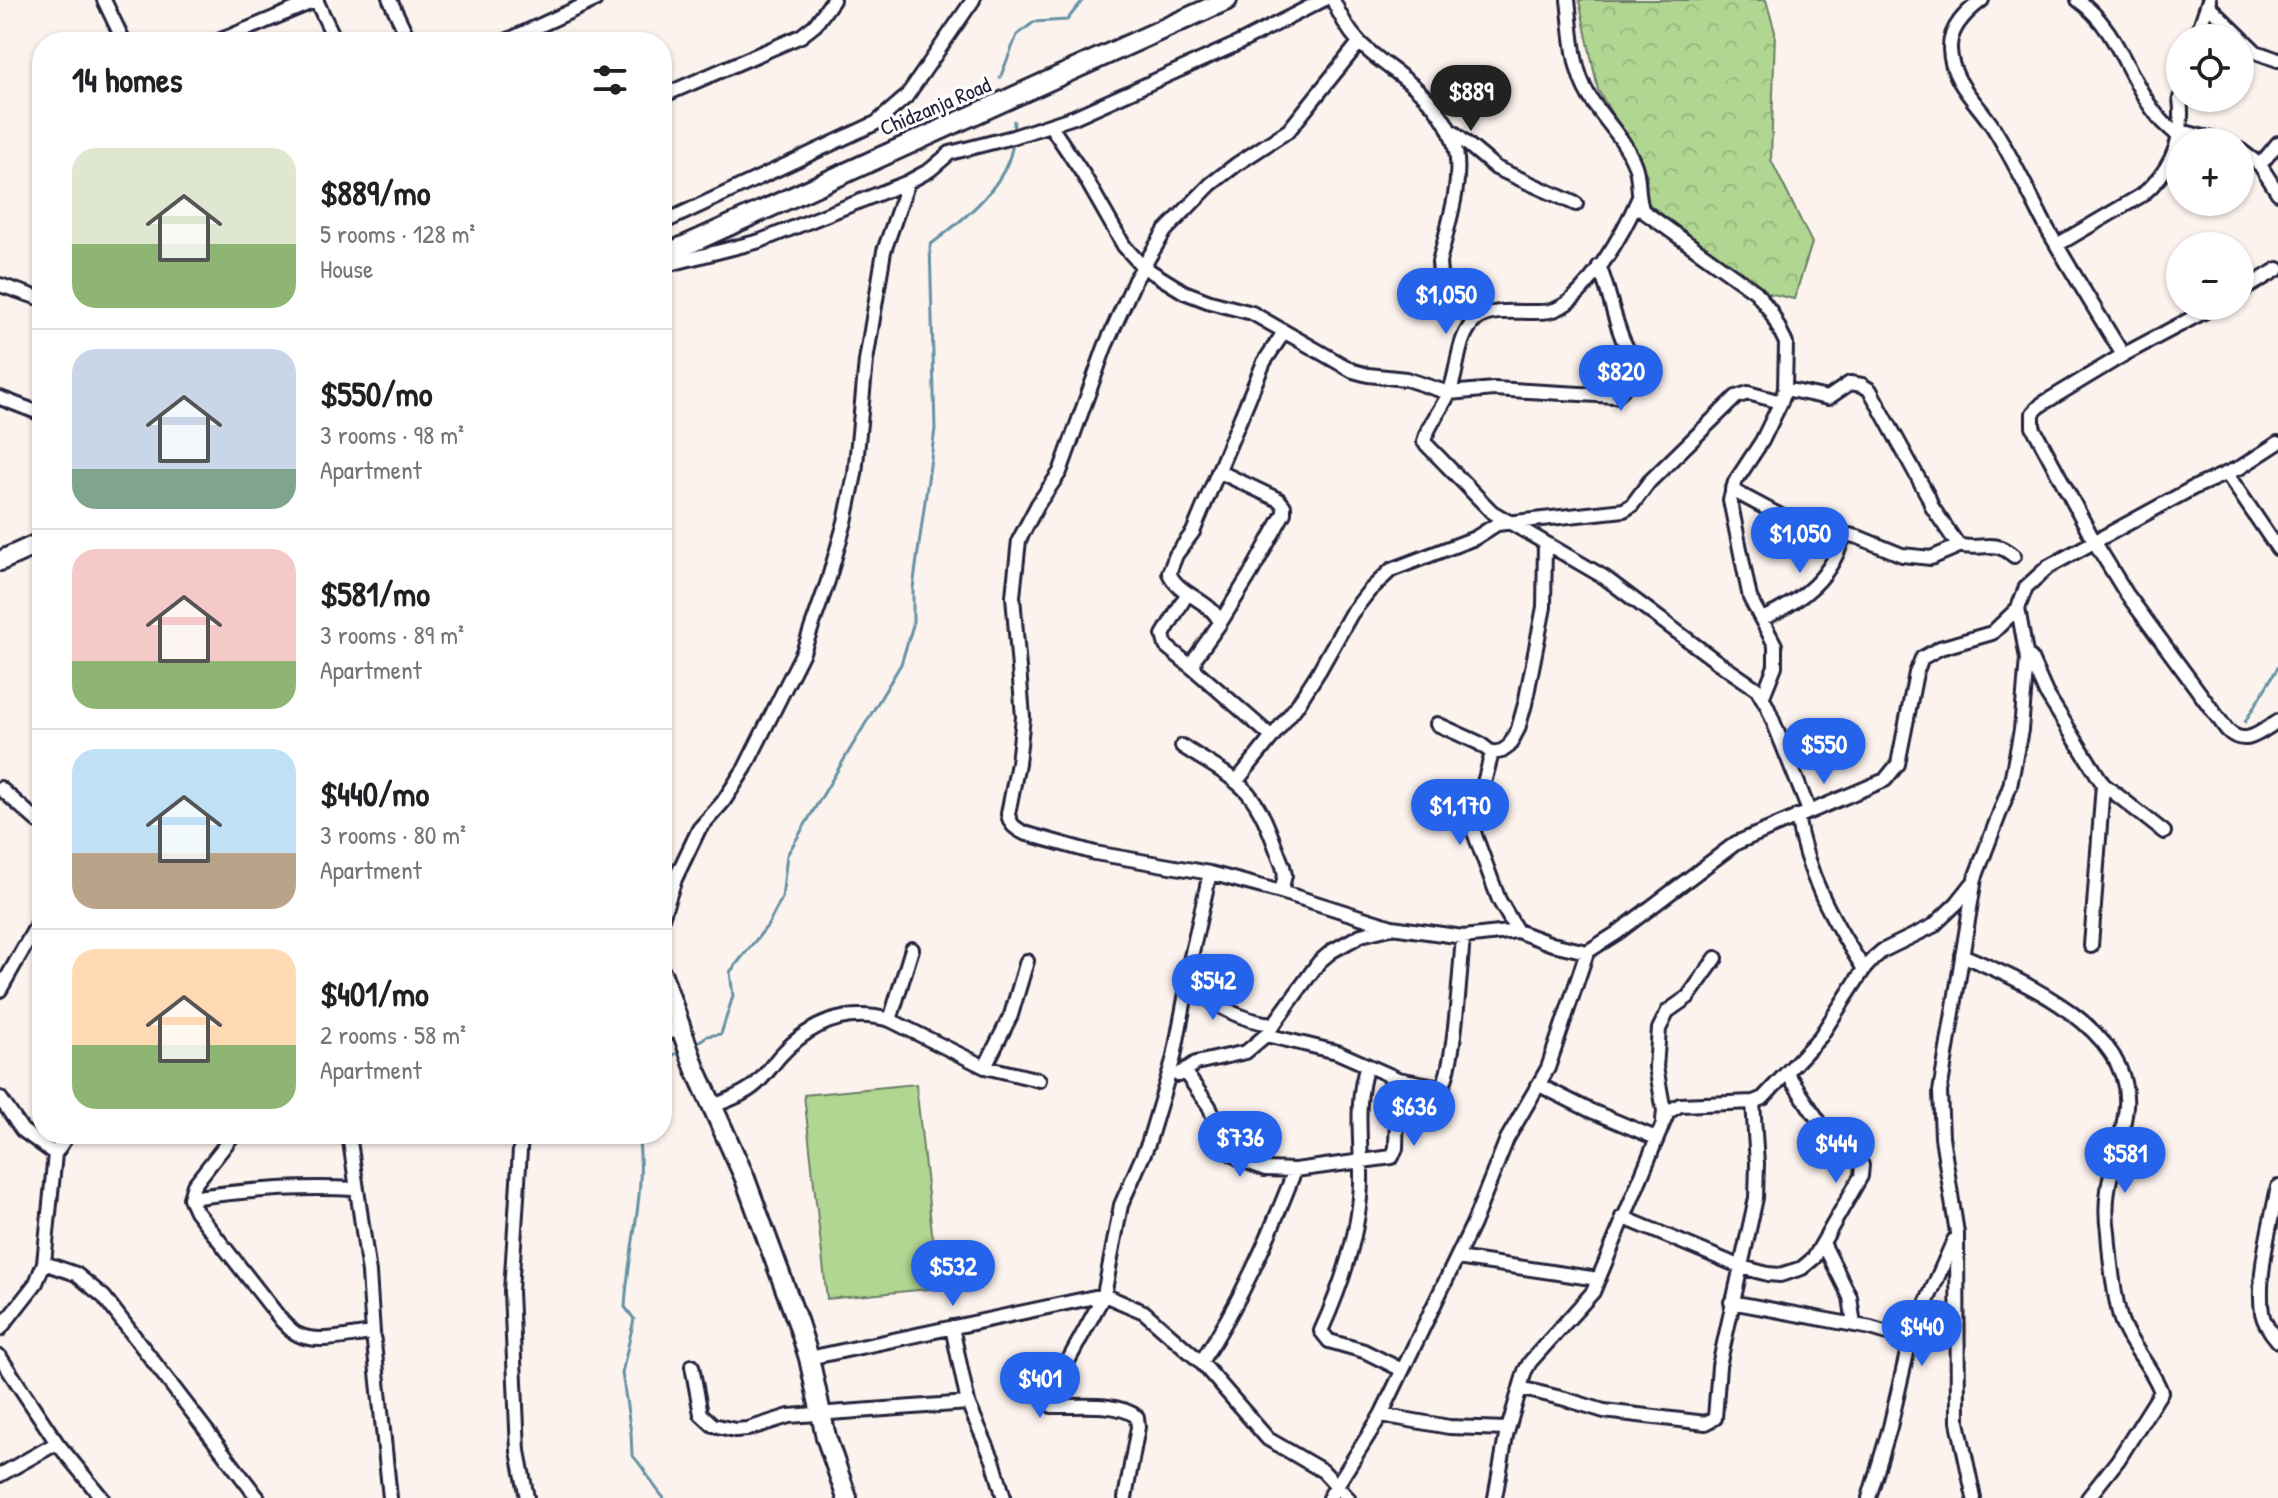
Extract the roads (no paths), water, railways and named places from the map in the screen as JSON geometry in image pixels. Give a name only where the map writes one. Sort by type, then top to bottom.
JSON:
[{"type":"street","points":[[104,0],[119,32]]},
{"type":"street","points":[[240,32],[316,0],[331,32]]},
{"type":"street","points":[[390,0],[405,32]]},
{"type":"street","points":[[526,32],[595,0]]},
{"type":"street","points":[[672,92],[801,36],[815,25],[833,0]]},
{"type":"street","points":[[672,218],[876,123],[914,87],[973,0]]},
{"type":"street","name":"Chidzanja Road","points":[[672,251],[1227,0]]},
{"type":"street","points":[[672,263],[760,241],[908,182],[930,170],[950,153],[1074,117],[1237,44],[1323,0]]},
{"type":"street","points":[[1333,0],[1358,44],[1414,87],[1443,116],[1453,132],[1496,168],[1576,204]]},
{"type":"street","points":[[1568,0],[1579,72],[1588,94],[1636,165],[1640,204],[1649,217],[1756,292],[1786,343],[1783,396],[1732,490],[1730,500],[1750,598],[1775,645],[1775,666],[1763,696]]},
{"type":"street","points":[[1982,0],[1952,32],[1951,59],[1963,88],[1993,127],[2057,245],[2123,355]]},
{"type":"street","points":[[2078,0],[2109,31],[2152,109],[2174,128]]},
{"type":"street","points":[[2201,24],[2209,2],[2256,52],[2278,60]]},
{"type":"street","points":[[1358,44],[1289,130],[1211,184],[1165,231],[1142,266],[1105,347],[1060,472],[1024,527],[1019,540],[1013,596],[1023,717],[1009,822],[1014,827],[1066,846],[1210,873],[1392,927],[1463,937],[1517,931],[1587,952]]},
{"type":"street","points":[[1050,125],[1083,174],[1124,246],[1142,266],[1184,292],[1210,302],[1244,309],[1353,371],[1368,375],[1406,379],[1449,393],[1494,389],[1615,396],[1625,388],[1631,374],[1631,355],[1623,340],[1599,266]]},
{"type":"street","points":[[1453,132],[1459,166],[1439,262],[1440,278],[1444,292],[1474,321]]},
{"type":"street","points":[[2260,165],[2278,143]]},
{"type":"street","points":[[2254,160],[2278,193]]},
{"type":"street","points":[[2057,245],[2142,195],[2166,169]]},
{"type":"street","points":[[672,888],[699,829],[723,802],[745,768],[803,652],[828,581],[855,474],[866,361],[884,251],[908,182]]},
{"type":"street","points":[[1639,197],[1627,223],[1599,266],[1563,307],[1550,311],[1495,313],[1474,321],[1462,345],[1449,393],[1424,442],[1492,512],[1616,585],[1763,696],[1803,814],[1801,841],[1816,884],[1843,937],[1864,969]]},
{"type":"street","points":[[2254,284],[2278,269]]},
{"type":"street","points":[[0,285],[32,296]]},
{"type":"street","points":[[2189,320],[2042,404],[2033,413],[2033,427],[2094,541],[2126,593],[2227,730],[2244,740],[2278,721]]},
{"type":"street","points":[[1220,623],[1217,614],[1173,583],[1169,573],[1176,555],[1193,532],[1264,362],[1284,332]]},
{"type":"street","points":[[1236,782],[1319,671],[1351,614],[1391,570],[1475,538],[1497,524],[1624,510],[1736,397],[1748,393],[1828,398],[1850,383],[1870,390],[1932,507],[1959,546]]},
{"type":"street","points":[[0,398],[32,410]]},
{"type":"street","points":[[2164,832],[2103,784],[2046,693],[2026,645],[2018,608],[2022,594],[2033,579],[2048,567],[2193,488],[2227,474],[2278,443]]},
{"type":"street","points":[[1194,669],[1195,658],[1220,623],[1284,513],[1284,506],[1279,500],[1218,471]]},
{"type":"street","points":[[2227,474],[2278,549]]},
{"type":"street","points":[[1732,490],[1792,522],[1844,533],[1902,555],[1922,558],[1959,546],[1992,544],[2014,556]]},
{"type":"street","points":[[1762,619],[1791,606],[1806,595],[1839,555],[1844,533]]},
{"type":"street","points":[[1437,724],[1479,743],[1492,753],[1509,746],[1518,729],[1529,691],[1544,607],[1545,543]]},
{"type":"street","points":[[0,561],[32,547]]},
{"type":"street","points":[[1187,594],[1163,635],[1166,646],[1272,737]]},
{"type":"street","points":[[1329,1498],[1381,1415],[1457,1258],[1507,1139],[1539,1085],[1587,952],[1736,843],[1877,784],[1892,773],[1898,764],[1916,673],[1922,658],[1940,648],[1992,633],[2018,608]]},
{"type":"street","points":[[1974,1498],[1958,1422],[1957,1233],[1942,1137],[1940,1092],[1975,878],[2010,786],[2021,730],[2026,645]]},
{"type":"street","points":[[1182,746],[1236,782],[1258,807],[1285,875],[1281,892]]},
{"type":"street","points":[[1492,753],[1472,827],[1499,900],[1517,931]]},
{"type":"street","points":[[2091,946],[2103,784]]},
{"type":"street","points":[[0,788],[32,816]]},
{"type":"street","points":[[1125,1498],[1138,1427],[1137,1417],[1130,1411],[1052,1406],[1049,1402],[1104,1295],[1121,1205],[1148,1144],[1179,1034],[1188,970],[1210,873]]},
{"type":"street","points":[[1495,1498],[1508,1429],[1530,1362],[1584,1303],[1598,1279],[1668,1112],[1680,1105],[1753,1102],[1763,1098],[1820,1037],[1864,969],[1882,951],[1933,926],[1946,915],[1975,878]]},
{"type":"street","points":[[1166,1085],[1196,1063],[1246,1052],[1266,1035],[1319,962],[1361,935],[1392,927]]},
{"type":"street","points":[[0,990],[32,934]]},
{"type":"street","points":[[1266,1035],[1337,1052],[1398,1079],[1438,1088],[1444,1085],[1452,1044],[1463,937]]},
{"type":"street","points":[[890,1020],[912,949]]},
{"type":"street","points":[[1962,955],[2043,992],[2073,1013],[2115,1059],[2126,1084],[2120,1145],[2108,1190],[2107,1230],[2121,1318],[2161,1392],[2118,1460],[2088,1498]]},
{"type":"street","points":[[1662,1123],[1664,1111],[1656,1067],[1659,1029],[1668,1011],[1688,997],[1716,958]]},
{"type":"street","points":[[985,1067],[1011,1015],[1027,961]]},
{"type":"street","points":[[1188,970],[1196,986],[1228,1011],[1274,1024]]},
{"type":"street","points":[[672,1006],[712,1107],[744,1176],[809,1358],[821,1415],[847,1498]]},
{"type":"street","points":[[712,1107],[752,1087],[795,1042],[821,1023],[863,1015],[890,1020],[985,1067],[1039,1080]]},
{"type":"street","points":[[672,1031],[679,1027]]},
{"type":"street","points":[[1367,1066],[1359,1095],[1361,1182],[1355,1230],[1341,1287],[1321,1331],[1329,1341],[1353,1347],[1402,1370]]},
{"type":"street","points":[[1184,1071],[1209,1106],[1224,1143],[1232,1154],[1265,1169],[1295,1170],[1388,1159],[1395,1153],[1398,1079]]},
{"type":"street","points":[[1622,1217],[1741,1267],[1768,1274],[1780,1275],[1809,1264],[1861,1176],[1862,1165],[1824,1129],[1787,1073]]},
{"type":"street","points":[[1539,1085],[1656,1138]]},
{"type":"street","points":[[0,1098],[22,1130],[32,1137]]},
{"type":"street","points":[[1520,1388],[1604,1411],[1706,1423],[1711,1421],[1717,1413],[1719,1366],[1757,1181],[1753,1102]]},
{"type":"street","points":[[41,1144],[55,1154]]},
{"type":"street","points":[[0,1329],[36,1283],[44,1263],[55,1154],[62,1144]]},
{"type":"street","points":[[226,1144],[194,1185],[190,1198],[196,1211],[282,1321],[297,1334],[325,1338],[373,1333]]},
{"type":"street","points":[[350,1144],[369,1273],[390,1498]]},
{"type":"street","points":[[520,1144],[511,1291],[518,1451],[527,1498]]},
{"type":"street","points":[[1201,1362],[1221,1332],[1266,1244],[1295,1170]]},
{"type":"street","points":[[190,1198],[308,1186],[355,1189]]},
{"type":"street","points":[[2278,1187],[2265,1260],[2262,1316],[2278,1341]]},
{"type":"street","points":[[1869,1498],[1890,1427],[1910,1340],[1957,1233]]},
{"type":"street","points":[[1823,1243],[1850,1297],[1854,1325]]},
{"type":"street","points":[[1457,1258],[1598,1279]]},
{"type":"street","points":[[44,1263],[76,1274],[104,1297],[258,1498]]},
{"type":"street","points":[[809,1358],[1104,1295],[1144,1312],[1201,1362],[1268,1439],[1313,1463],[1348,1498]]},
{"type":"street","points":[[1731,1302],[1854,1325],[1910,1340]]},
{"type":"street","points":[[952,1327],[968,1403],[993,1460],[1004,1498]]},
{"type":"street","points":[[0,1357],[57,1443],[102,1498]]},
{"type":"street","points":[[692,1366],[698,1407],[706,1420],[713,1425],[735,1430],[789,1416],[968,1403]]},
{"type":"street","points":[[1381,1415],[1449,1427],[1508,1429]]},
{"type":"street","points":[[0,1475],[57,1443]]},
{"type":"waterway","points":[[1000,78],[1017,35],[1034,22],[1067,20],[1083,0]]},
{"type":"waterway","points":[[1013,134],[1014,121]]},
{"type":"waterway","points":[[698,1042],[707,1036],[721,1034],[733,996],[730,972],[768,925],[782,898],[787,855],[901,664],[913,625],[913,588],[935,429],[930,245],[970,213],[994,187],[1010,157],[1013,141]]},
{"type":"waterway","points":[[2245,722],[2278,667]]},
{"type":"waterway","points":[[672,1056],[682,1050]]},
{"type":"waterway","points":[[639,1144],[639,1199],[625,1307],[634,1319],[622,1373],[632,1455],[664,1498]]}]
